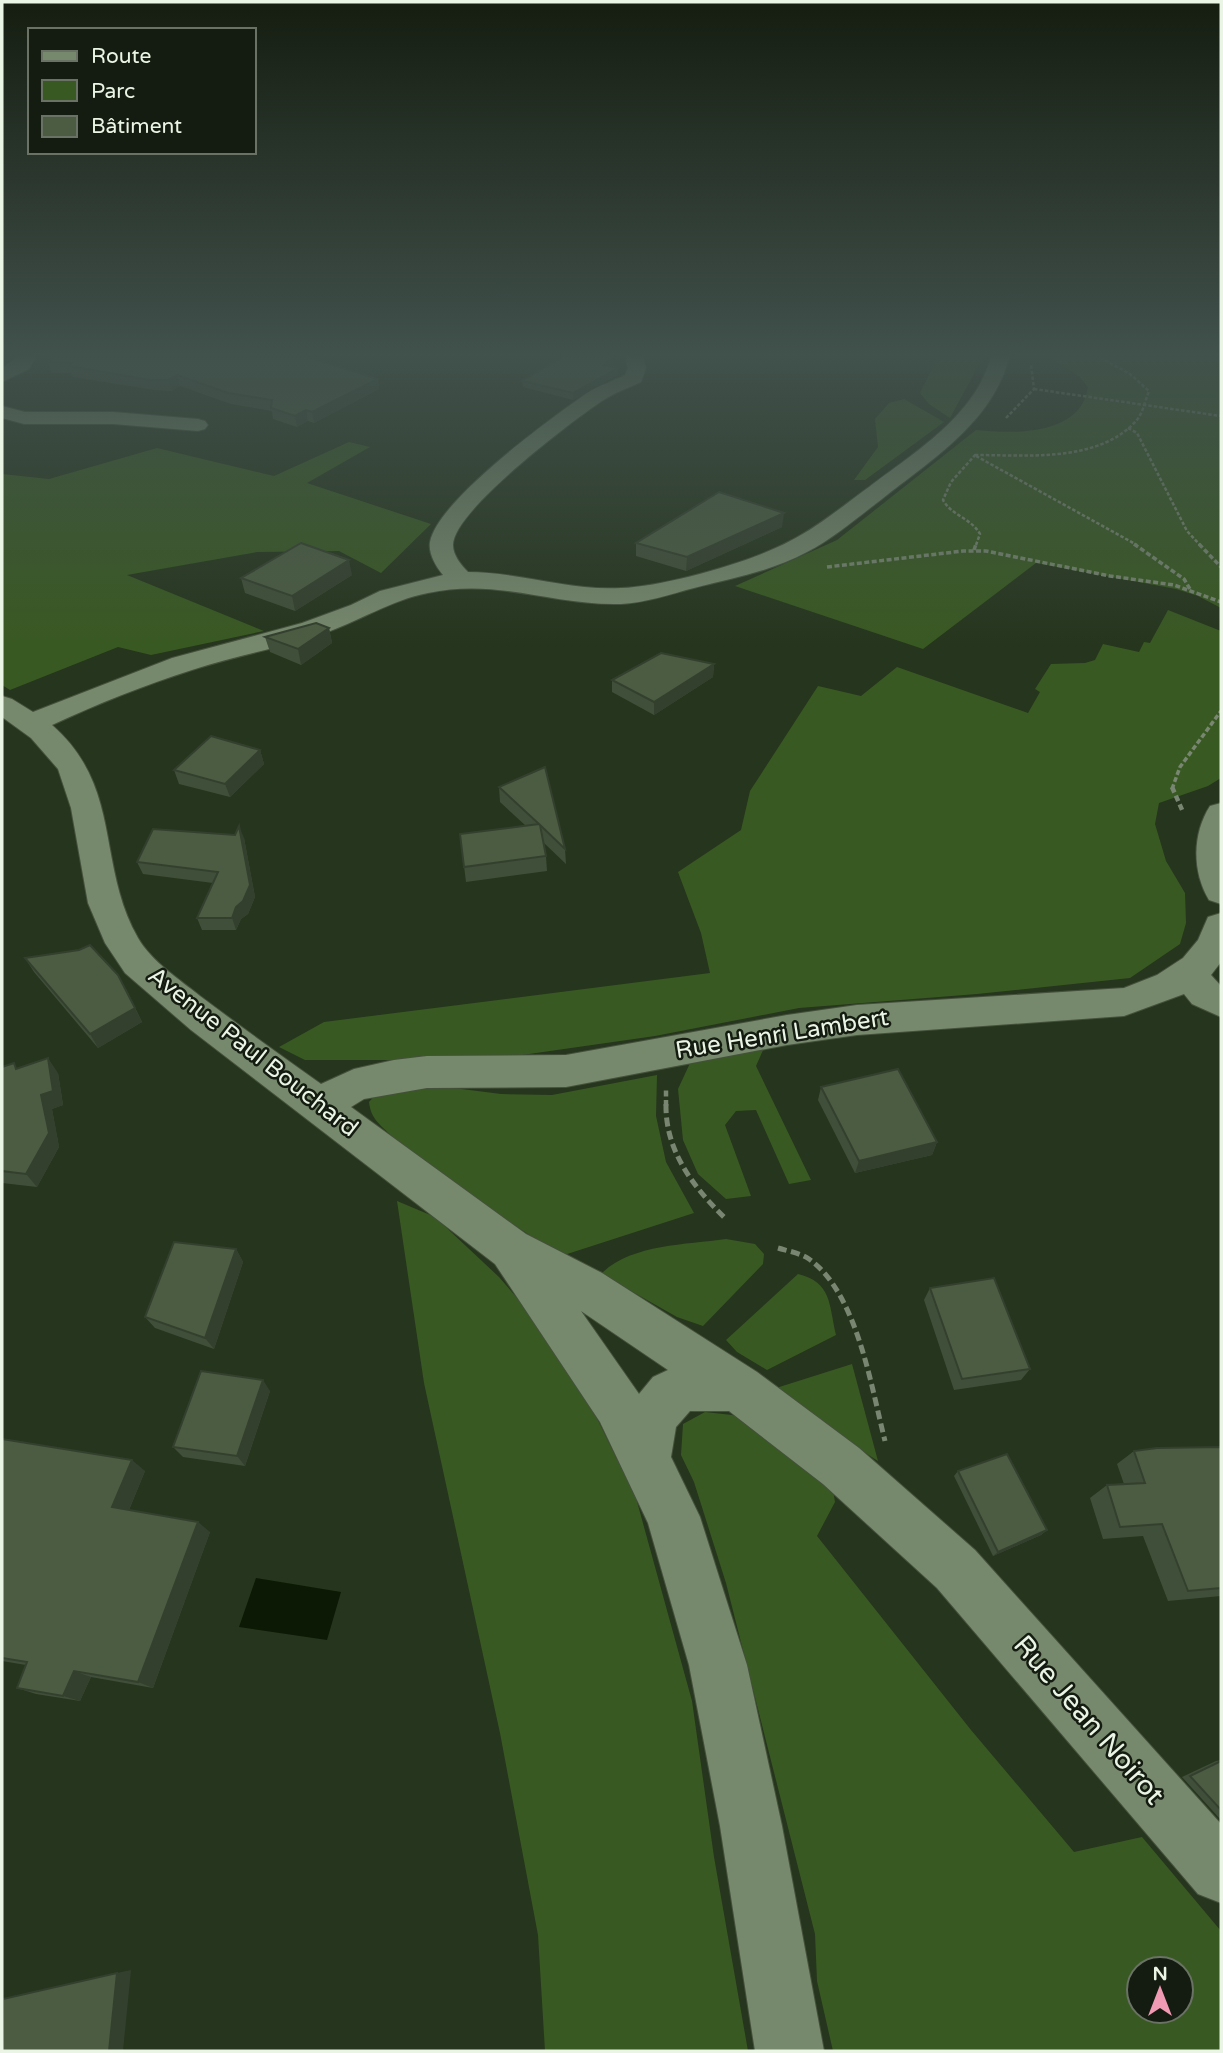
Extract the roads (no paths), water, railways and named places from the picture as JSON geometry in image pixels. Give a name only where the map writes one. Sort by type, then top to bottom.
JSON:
[{"type":"street","points":[[461,580],[447,564],[442,545],[446,528],[486,482],[523,453]]},
{"type":"street","points":[[17,714],[76,703],[182,664],[311,629],[406,590],[461,580],[512,581],[573,593],[621,596],[668,588],[760,564],[800,546],[842,518],[928,453]]},
{"type":"street","name":"Avenue Paul Bouchard","points":[[17,714],[59,749],[81,788],[88,812],[99,880],[125,946],[158,982],[510,1249]]},
{"type":"street","points":[[1217,828],[1212,860],[1221,892]]},
{"type":"street","name":"Rue Henri Lambert","points":[[319,1105],[354,1085],[394,1076],[427,1072],[566,1071],[689,1047],[857,1020],[1124,1002],[1150,995],[1189,974],[1207,956],[1220,933]]},
{"type":"street","points":[[1189,974],[1205,994],[1221,1003]]},
{"type":"street","points":[[510,1249],[618,1404],[673,1517],[718,1665],[751,1826],[790,2051]]},
{"type":"street","name":"Rue Jean Noirot","points":[[510,1249],[586,1287],[740,1389],[841,1466],[956,1569],[1221,1871]]},
{"type":"street","points":[[645,1458],[647,1431],[664,1400],[693,1384],[709,1383],[740,1389]]}]
